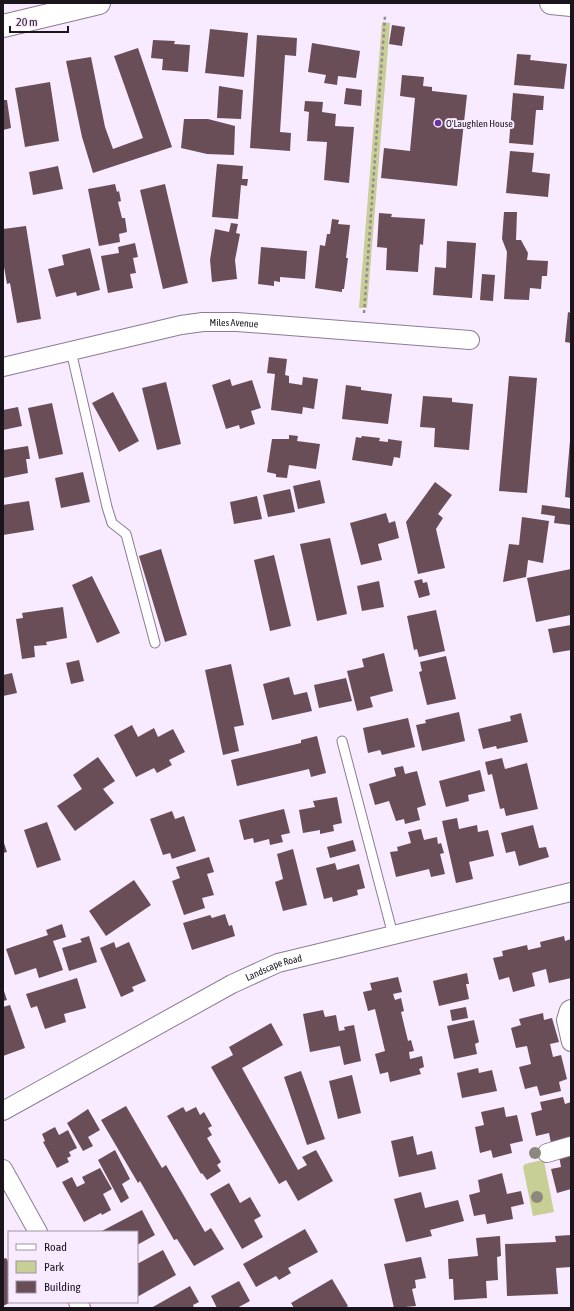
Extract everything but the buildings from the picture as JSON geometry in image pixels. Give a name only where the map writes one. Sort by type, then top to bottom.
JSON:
[{"type":"main road","points":[[3,26],[99,3]]},
{"type":"main road","points":[[551,3],[571,5]]},
{"type":"street","name":"Miles Avenue","points":[[3,367],[181,325],[203,322],[237,322],[470,340]]},
{"type":"street","name":"Landscape Road","points":[[3,1110],[257,971],[278,963],[571,892]]},
{"type":"street","points":[[571,1009],[569,1010],[566,1020],[571,1042]]},
{"type":"street","points":[[547,1153],[571,1146]]},
{"type":"street","points":[[3,1169],[37,1231]]},
{"type":"lane","points":[[71,351],[107,507],[112,523],[126,534],[155,643]]},
{"type":"lane","points":[[342,741],[393,935]]},
{"type":"path","points":[[363,332],[385,16]]},
{"type":"green space","points":[[382,22],[390,23],[367,308],[359,308]]},
{"type":"green space","points":[[542,1160],[544,1161],[554,1212],[533,1216],[523,1167],[525,1164]]},
{"type":"place","name":"O'Laughlen House","points":[[438,123]]}]
